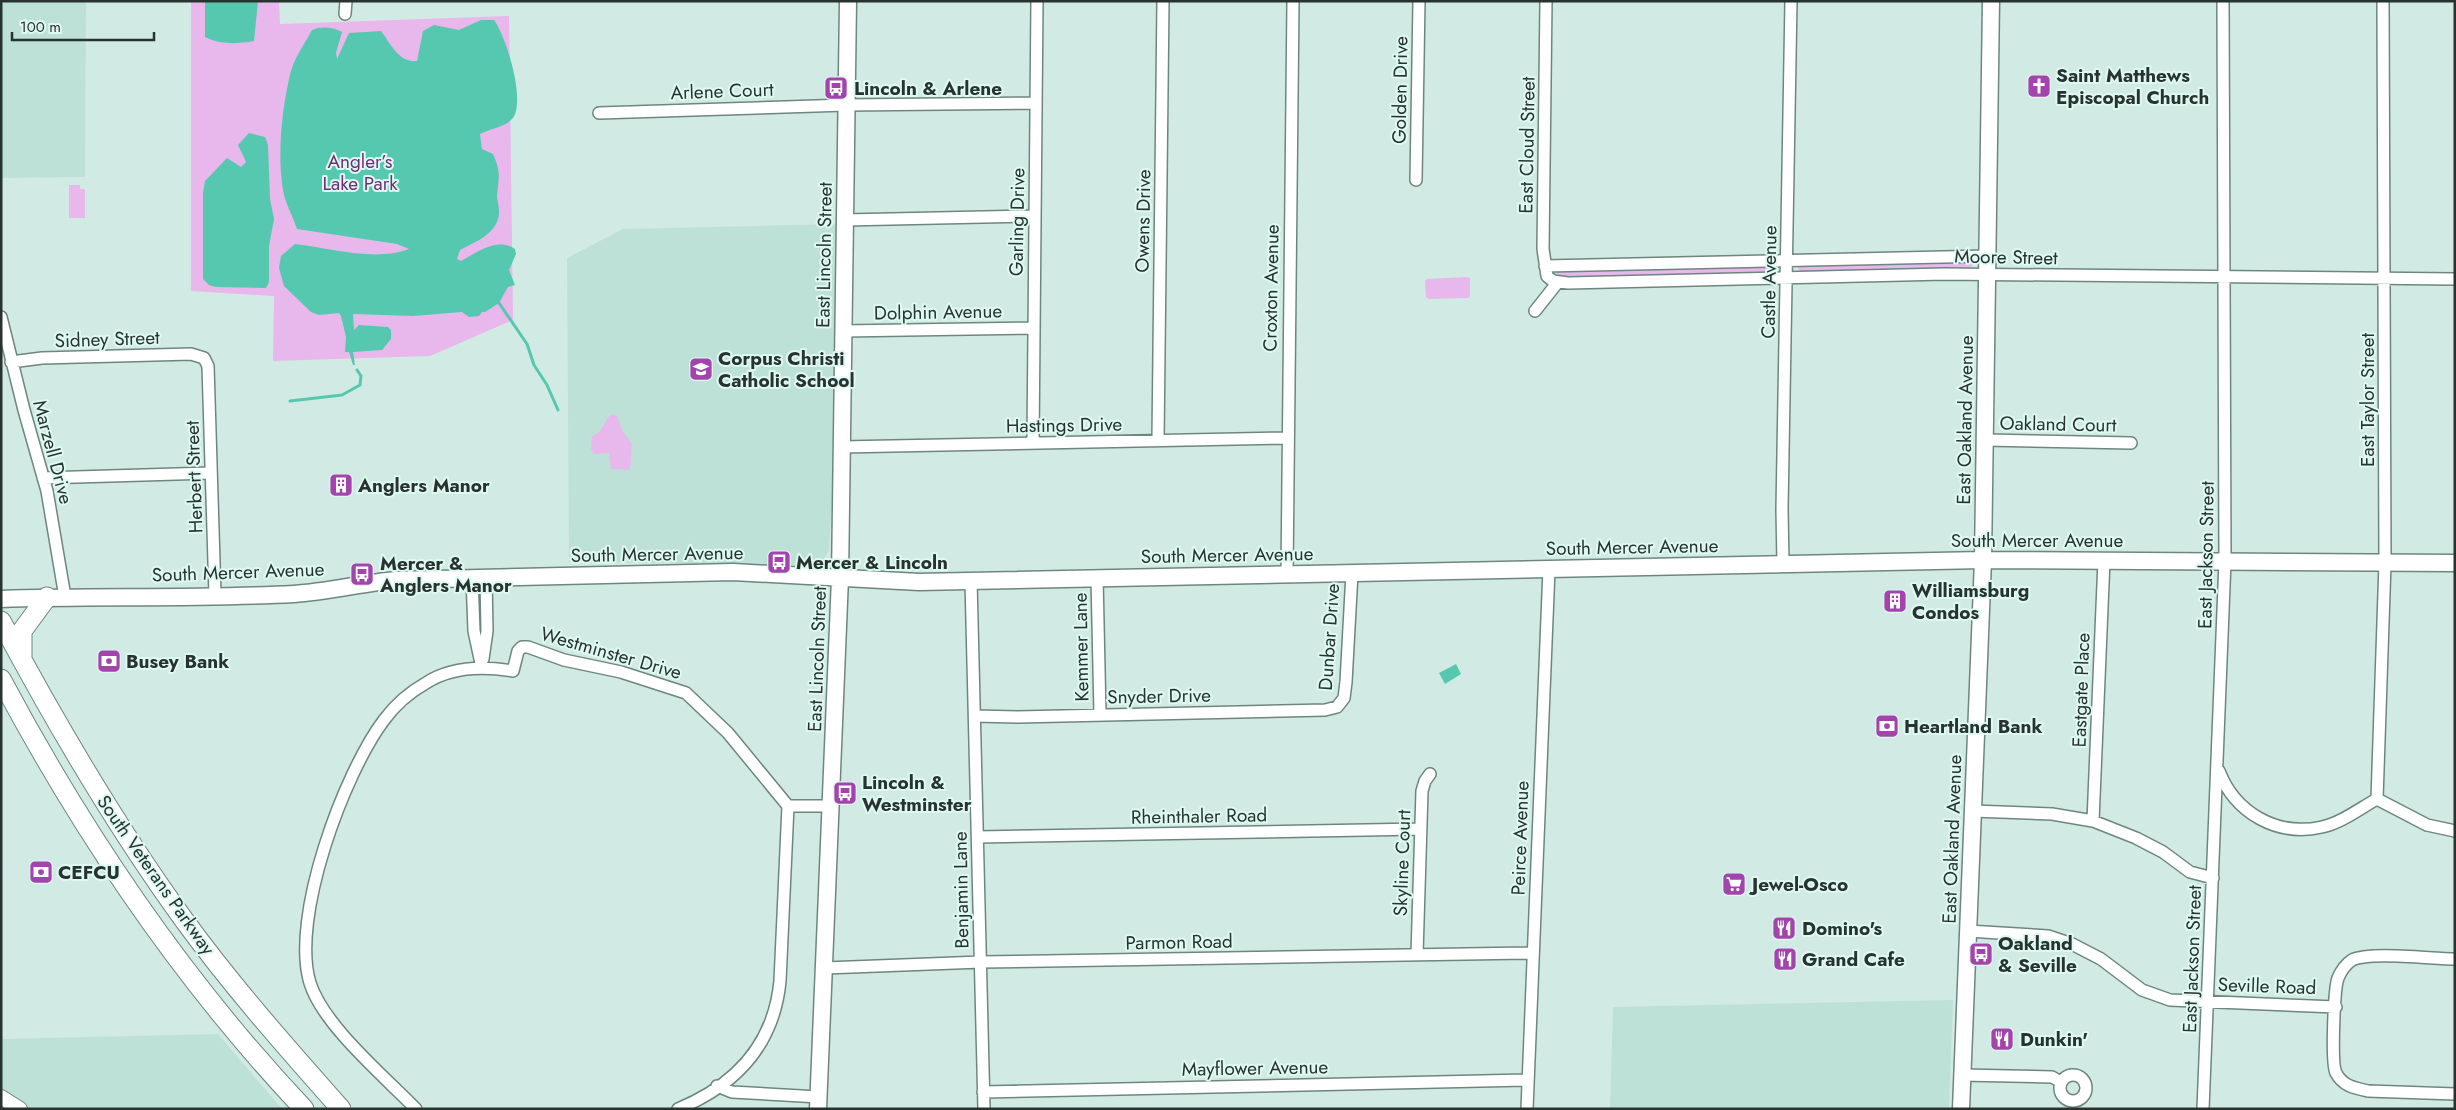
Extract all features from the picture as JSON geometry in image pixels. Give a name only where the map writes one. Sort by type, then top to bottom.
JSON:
[{"type":"highway","points":[[22,660],[22,632],[56,597]]},
{"type":"highway","name":"South Veterans Parkway","points":[[1,621],[108,808],[184,920],[259,1015],[341,1109]]},
{"type":"highway","name":"South Veterans Parkway","points":[[1,679],[63,787],[153,923],[217,1007],[304,1109]]},
{"type":"main road","name":"East Lincoln Street","points":[[819,1103],[840,578],[848,1]]},
{"type":"main road","name":"East Oakland Avenue","points":[[1961,1109],[1983,560],[1991,1]]},
{"type":"main road","name":"South Mercer Avenue","points":[[1,598],[296,594],[396,580],[733,572],[919,582],[1983,560],[2455,563]]},
{"type":"street","points":[[345,14],[346,1]]},
{"type":"street","name":"Garling Drive","points":[[1033,443],[1037,1]]},
{"type":"street","name":"Owens Drive","points":[[1158,440],[1163,1]]},
{"type":"street","name":"Croxton Avenue","points":[[1286,574],[1293,1]]},
{"type":"street","name":"Golden Drive","points":[[1416,180],[1419,1]]},
{"type":"street","name":"East Cloud Street","points":[[1545,266],[1543,239],[1546,1]]},
{"type":"street","name":"Castle Avenue","points":[[1783,564],[1791,1]]},
{"type":"street","name":"East Jackson Street","points":[[2203,1109],[2225,561],[2223,1]]},
{"type":"street","name":"East Taylor Street","points":[[2376,798],[2385,562],[2383,1]]},
{"type":"street","name":"Arlene Court","points":[[599,113],[846,105],[1036,103]]},
{"type":"street","points":[[845,220],[1034,216]]},
{"type":"street","name":"Moore Street","points":[[1545,266],[1987,256]]},
{"type":"street","points":[[1535,312],[1558,282],[1547,276],[1545,266]]},
{"type":"street","name":"Moore Street","points":[[1558,282],[1987,274],[2455,279]]},
{"type":"street","name":"Marzell Drive","points":[[1,317],[11,362],[43,478],[56,597]]},
{"type":"street","name":"Dolphin Avenue","points":[[843,331],[1033,328]]},
{"type":"street","name":"Sidney Street","points":[[11,362],[42,358],[191,354],[204,358]]},
{"type":"street","name":"Herbert Street","points":[[204,358],[208,366],[215,595]]},
{"type":"street","name":"Hastings Drive","points":[[841,447],[1287,438]]},
{"type":"street","name":"Oakland Court","points":[[1985,440],[2131,443]]},
{"type":"street","points":[[43,478],[210,473]]},
{"type":"street","name":"Eastgate Place","points":[[2093,821],[2104,560]]},
{"type":"street","name":"Peirce Avenue","points":[[1526,1109],[1549,569]]},
{"type":"street","name":"Dunbar Drive","points":[[1341,703],[1346,682],[1352,573]]},
{"type":"street","points":[[479,578],[487,630],[482,668]]},
{"type":"street","name":"Kemmer Lane","points":[[1097,578],[1100,715]]},
{"type":"street","name":"Benjamin Lane","points":[[971,580],[976,716],[984,1109]]},
{"type":"street","name":"Westminster Drive","points":[[416,1109],[330,1021],[310,983],[305,944],[319,867],[336,814],[357,767],[383,720],[405,698],[428,681],[446,672],[463,668],[513,670],[518,652],[522,647],[528,647],[564,660],[621,672],[686,693],[728,733],[788,806]]},
{"type":"street","name":"Snyder Drive","points":[[976,716],[1018,717],[1325,710],[1337,707],[1341,703]]},
{"type":"street","points":[[2218,769],[2225,785],[2242,807],[2257,818],[2284,828],[2304,830],[2322,827],[2337,822],[2376,798],[2427,825],[2455,831]]},
{"type":"street","name":"Skyline Court","points":[[1416,954],[1422,791],[1425,781],[1430,774]]},
{"type":"street","points":[[678,1109],[693,1102],[717,1086],[751,1059],[764,1040],[778,1003],[788,806],[832,806]]},
{"type":"street","points":[[1973,811],[2052,814],[2093,821],[2136,838],[2163,852],[2190,872],[2213,878]]},
{"type":"street","name":"Rheinthaler Road","points":[[978,838],[1420,829]]},
{"type":"street","name":"Seville Road","points":[[1968,932],[2048,936],[2092,953],[2142,990],[2156,996],[2178,1001],[2336,1007],[2337,980],[2341,971],[2348,964],[2361,957],[2455,960]]},
{"type":"street","name":"Parmon Road","points":[[825,968],[981,962],[1533,953]]},
{"type":"street","points":[[2336,1007],[2334,1058],[2336,1071],[2344,1084],[2368,1091],[2455,1094]]},
{"type":"street","points":[[1962,1075],[2052,1077],[2061,1082]]},
{"type":"street","name":"Mayflower Avenue","points":[[983,1092],[1528,1080]]},
{"type":"street","points":[[717,1086],[732,1092],[819,1103]]},
{"type":"street","points":[[1,1097],[20,1109]]},
{"type":"shaded area","points":[[1,1],[86,1],[85,177],[1,178]]},
{"type":"shaded area","points":[[205,1],[258,1],[254,41],[229,43],[205,37]]},
{"type":"shaded area","points":[[481,20],[494,20],[504,40],[516,85],[516,111],[509,122],[480,134],[482,149],[493,154],[496,160],[499,179],[497,195],[498,218],[496,225],[486,235],[460,250],[457,259],[461,261],[494,245],[508,246],[515,249],[516,254],[509,270],[515,285],[508,287],[499,303],[482,312],[479,316],[469,317],[462,312],[413,316],[353,314],[354,330],[359,325],[388,327],[391,330],[391,339],[382,350],[353,352],[355,365],[353,365],[349,352],[345,352],[346,337],[341,316],[339,313],[319,315],[311,312],[284,286],[279,268],[281,256],[295,244],[367,254],[396,253],[409,249],[397,244],[297,229],[284,195],[280,161],[283,115],[291,71],[312,30],[327,28],[342,32],[336,53],[337,59],[349,33],[381,31],[400,56],[411,61],[417,61],[423,31],[434,25],[459,30]]},
{"type":"shaded area","points":[[249,133],[265,137],[268,145],[270,199],[274,219],[269,246],[269,282],[266,288],[216,287],[209,285],[203,279],[203,193],[205,181],[227,158],[241,167],[246,162],[238,145]]},
{"type":"shaded area","name":"Corpus Christi Catholic School","points":[[836,224],[833,481],[829,550],[824,559],[814,565],[569,562],[567,258],[623,229]]},
{"type":"shaded area","points":[[1456,664],[1461,674],[1445,684],[1439,673]]},
{"type":"shaded area","points":[[1953,1000],[1949,1109],[1610,1109],[1613,1007]]},
{"type":"shaded area","points":[[218,1034],[282,1109],[1,1109],[1,1039]]},
{"type":"green space","name":"Angler’s Lake Park","points":[[191,1],[279,1],[280,24],[509,16],[513,320],[430,356],[273,361],[274,296],[191,291]]},
{"type":"green space","points":[[69,185],[80,185],[80,189],[85,189],[85,218],[69,218]]},
{"type":"green space","points":[[1973,262],[1972,267],[1969,268],[1800,272],[1798,268],[1798,265]]},
{"type":"green space","points":[[1775,266],[1774,272],[1771,273],[1561,279],[1555,272],[1556,270]]},
{"type":"green space","points":[[1470,278],[1470,296],[1468,298],[1429,299],[1426,297],[1425,281],[1427,279]]},
{"type":"green space","points":[[612,414],[617,416],[622,430],[632,444],[630,470],[611,469],[609,453],[594,454],[591,449],[592,436],[599,432]]},
{"type":"waterway","points":[[499,303],[527,344],[534,365],[547,385],[558,410]]},
{"type":"waterway","points":[[290,401],[342,395],[360,385],[361,376],[357,370]]},
{"type":"place","name":"Saint Matthews Episcopal Church","points":[[2039,86]]},
{"type":"place","name":"Lincoln & Arlene","points":[[836,88]]},
{"type":"place","name":"Corpus Christi Catholic School","points":[[701,369]]},
{"type":"place","name":"Anglers Manor","points":[[341,485]]},
{"type":"place","name":"Mercer & Lincoln","points":[[779,562]]},
{"type":"place","name":"Mercer & Anglers Manor","points":[[362,574]]},
{"type":"place","name":"Williamsburg Condos","points":[[1895,601]]},
{"type":"place","name":"Busey Bank","points":[[109,661]]},
{"type":"place","name":"Heartland Bank","points":[[1887,726]]},
{"type":"place","name":"Lincoln & Westminster","points":[[845,793]]},
{"type":"place","name":"CEFCU","points":[[41,872]]},
{"type":"place","name":"Jewel-Osco","points":[[1734,884]]},
{"type":"place","name":"Domino's","points":[[1784,928]]},
{"type":"place","name":"Oakland & Seville","points":[[1981,954]]},
{"type":"place","name":"Grand Cafe","points":[[1785,959]]},
{"type":"place","name":"Dunkin'","points":[[2002,1039]]}]
